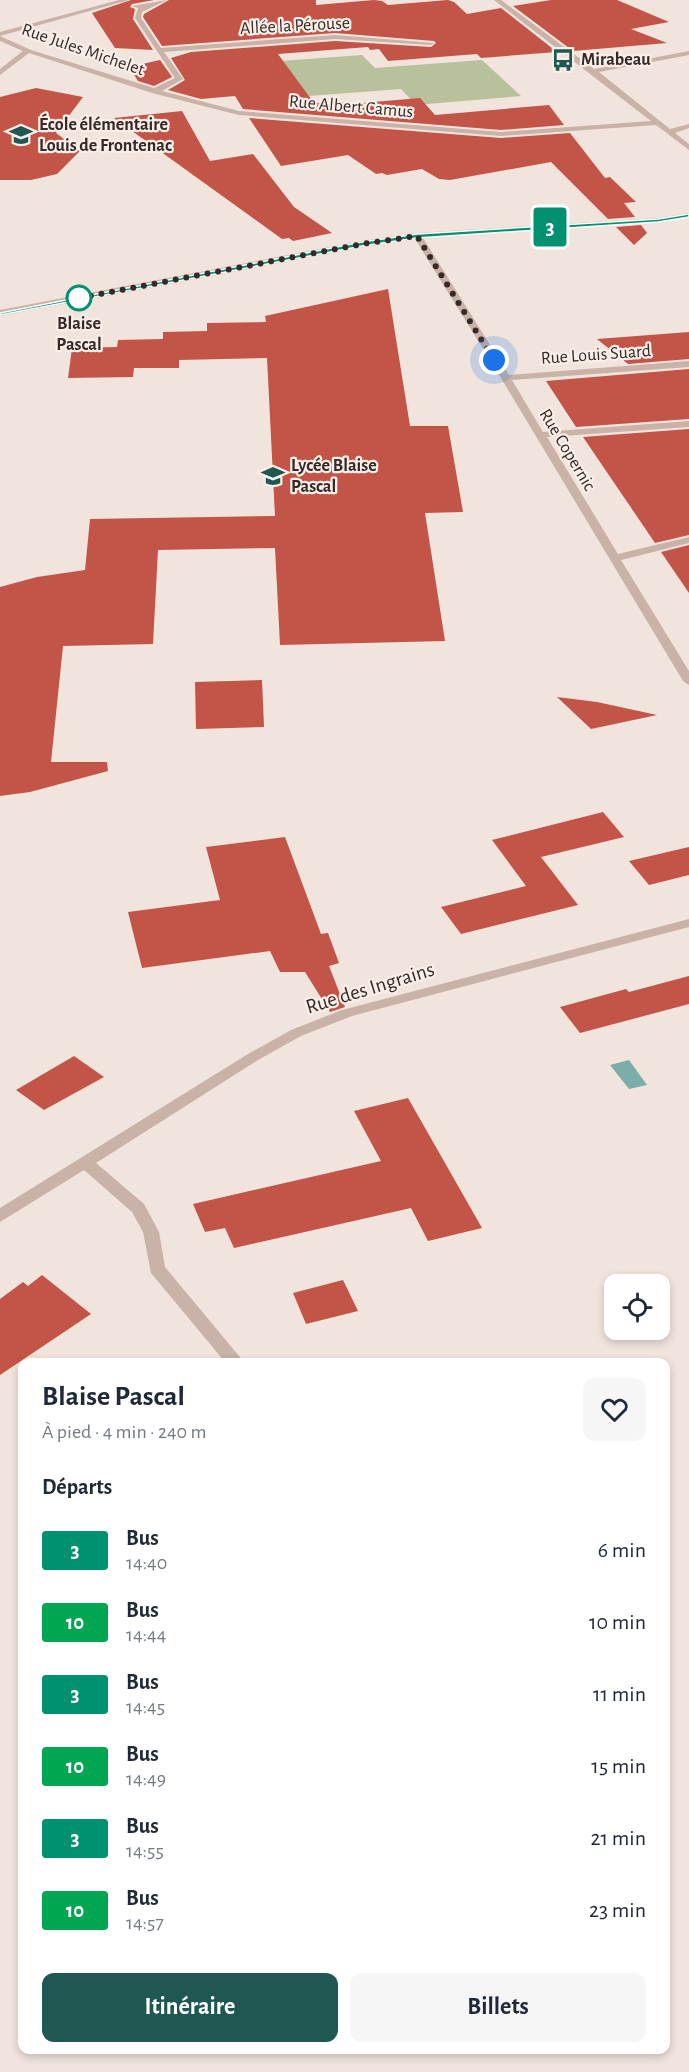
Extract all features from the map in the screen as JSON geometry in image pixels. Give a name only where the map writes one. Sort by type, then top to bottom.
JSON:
[{"type":"street","points":[[0,36],[126,0]]},
{"type":"street","points":[[155,91],[179,79],[138,18],[139,11],[165,0]]},
{"type":"street","points":[[497,0],[593,71],[689,148]]},
{"type":"street","points":[[117,2],[144,8]]},
{"type":"street","name":"Rue Jules Michelet","points":[[0,36],[29,51],[155,91]]},
{"type":"street","name":"Allée la Pérouse","points":[[160,50],[335,37],[431,43]]},
{"type":"street","points":[[0,73],[21,54],[29,51]]},
{"type":"street","points":[[593,71],[689,53]]},
{"type":"street","name":"Rue Albert Camus","points":[[155,91],[239,113],[501,134],[659,123]]},
{"type":"street","points":[[670,132],[689,126]]},
{"type":"street","points":[[0,313],[362,244],[417,236],[689,216]]},
{"type":"street","points":[[658,220],[689,222]]},
{"type":"street","name":"Rue Copernic","points":[[417,236],[506,378],[689,681]]},
{"type":"street","name":"Rue Louis Suard","points":[[506,378],[689,364]]},
{"type":"street","points":[[539,435],[689,424]]},
{"type":"street","points":[[614,558],[689,540]]},
{"type":"street","name":"Rue des Ingrains","points":[[0,1215],[253,1057],[296,1034],[347,1013],[689,923]]},
{"type":"street","points":[[85,1162],[138,1208],[151,1232],[157,1269],[232,1358]]},
{"type":"green space","points":[[362,55],[375,68],[482,60],[521,96],[416,105],[401,89],[282,98],[254,63]]},
{"type":"water","points":[[629,1060],[647,1085],[629,1089],[610,1065]]},
{"type":"building","points":[[131,0],[154,0],[132,4],[130,7],[135,9],[133,19],[153,50],[115,48],[92,13]]},
{"type":"building","points":[[169,0],[316,0],[316,5],[374,0],[388,5],[448,0],[454,2],[467,14],[501,8],[557,52],[481,58],[477,54],[388,61],[379,49],[370,50],[368,47],[278,54],[314,103],[349,102],[350,104],[420,98],[435,115],[549,105],[564,125],[501,130],[243,109],[235,96],[201,99],[168,90],[185,80],[171,58],[191,52],[335,41],[431,47],[436,43],[335,33],[162,46],[143,17],[144,14]]},
{"type":"building","points":[[551,0],[617,0],[669,22],[631,29],[667,43],[573,51],[513,6]]},
{"type":"building","points":[[160,60],[172,77],[154,86],[138,81],[129,67]]},
{"type":"building","points":[[36,88],[83,97],[56,133],[80,151],[57,174],[31,180],[0,180],[0,97]]},
{"type":"building","points":[[182,111],[210,161],[253,154],[294,207],[332,233],[293,241],[289,238],[282,239],[114,118]]},
{"type":"building","points":[[249,118],[501,138],[570,133],[605,178],[610,177],[636,202],[624,203],[635,217],[608,219],[551,162],[450,180],[439,179],[422,169],[387,175],[376,174],[348,155],[281,166]]},
{"type":"building","points":[[641,225],[647,233],[634,245],[616,227]]},
{"type":"building","points":[[388,289],[410,426],[448,426],[463,512],[425,513],[445,641],[280,645],[275,548],[158,550],[153,644],[63,646],[51,762],[107,762],[108,771],[30,792],[0,796],[0,587],[37,577],[85,570],[90,519],[275,516],[267,358],[179,360],[179,368],[134,368],[133,377],[68,378],[72,348],[117,347],[118,340],[163,339],[163,332],[207,331],[207,323],[266,322],[265,316]]},
{"type":"building","points":[[689,332],[689,359],[628,364],[597,339]]},
{"type":"building","points":[[689,369],[689,419],[576,427],[546,381]]},
{"type":"building","points":[[689,429],[689,535],[655,543],[583,437]]},
{"type":"building","points":[[689,545],[689,593],[661,552]]},
{"type":"building","points":[[262,680],[264,727],[196,729],[195,682]]},
{"type":"building","points":[[557,697],[597,702],[657,715],[591,729]]},
{"type":"building","points":[[603,812],[624,837],[541,857],[578,905],[461,934],[441,907],[526,886],[492,840]]},
{"type":"building","points":[[285,837],[321,934],[328,933],[339,963],[329,966],[345,1007],[330,1012],[305,972],[280,972],[270,951],[142,968],[128,912],[220,900],[206,847]]},
{"type":"building","points":[[689,847],[689,875],[649,885],[629,861]]},
{"type":"building","points":[[689,976],[689,1004],[580,1033],[560,1007],[626,989],[629,992]]},
{"type":"building","points":[[74,1056],[104,1077],[44,1110],[16,1090]]},
{"type":"building","points":[[408,1098],[482,1228],[428,1241],[411,1208],[234,1248],[225,1228],[205,1232],[193,1204],[381,1161],[354,1111]]},
{"type":"building","points":[[42,1275],[91,1314],[25,1358],[18,1358],[18,1363],[0,1375],[0,1299],[23,1282],[28,1286]]},
{"type":"building","points":[[343,1280],[358,1311],[306,1324],[293,1293]]},
{"type":"bus line","name":"3","points":[[0,313],[362,244],[417,236],[689,216]]},
{"type":"place","name":"Mirabeau","points":[[563,60]]},
{"type":"place","name":"École élémentaire Louis de Frontenac","points":[[21,135]]},
{"type":"place","name":"Blaise Pascal","points":[[79,298]]},
{"type":"place","name":"Lycée Blaise Pascal","points":[[273,476]]},
{"type":"route","points":[[79,298],[69,300],[362,244],[417,236],[494,360]]}]
